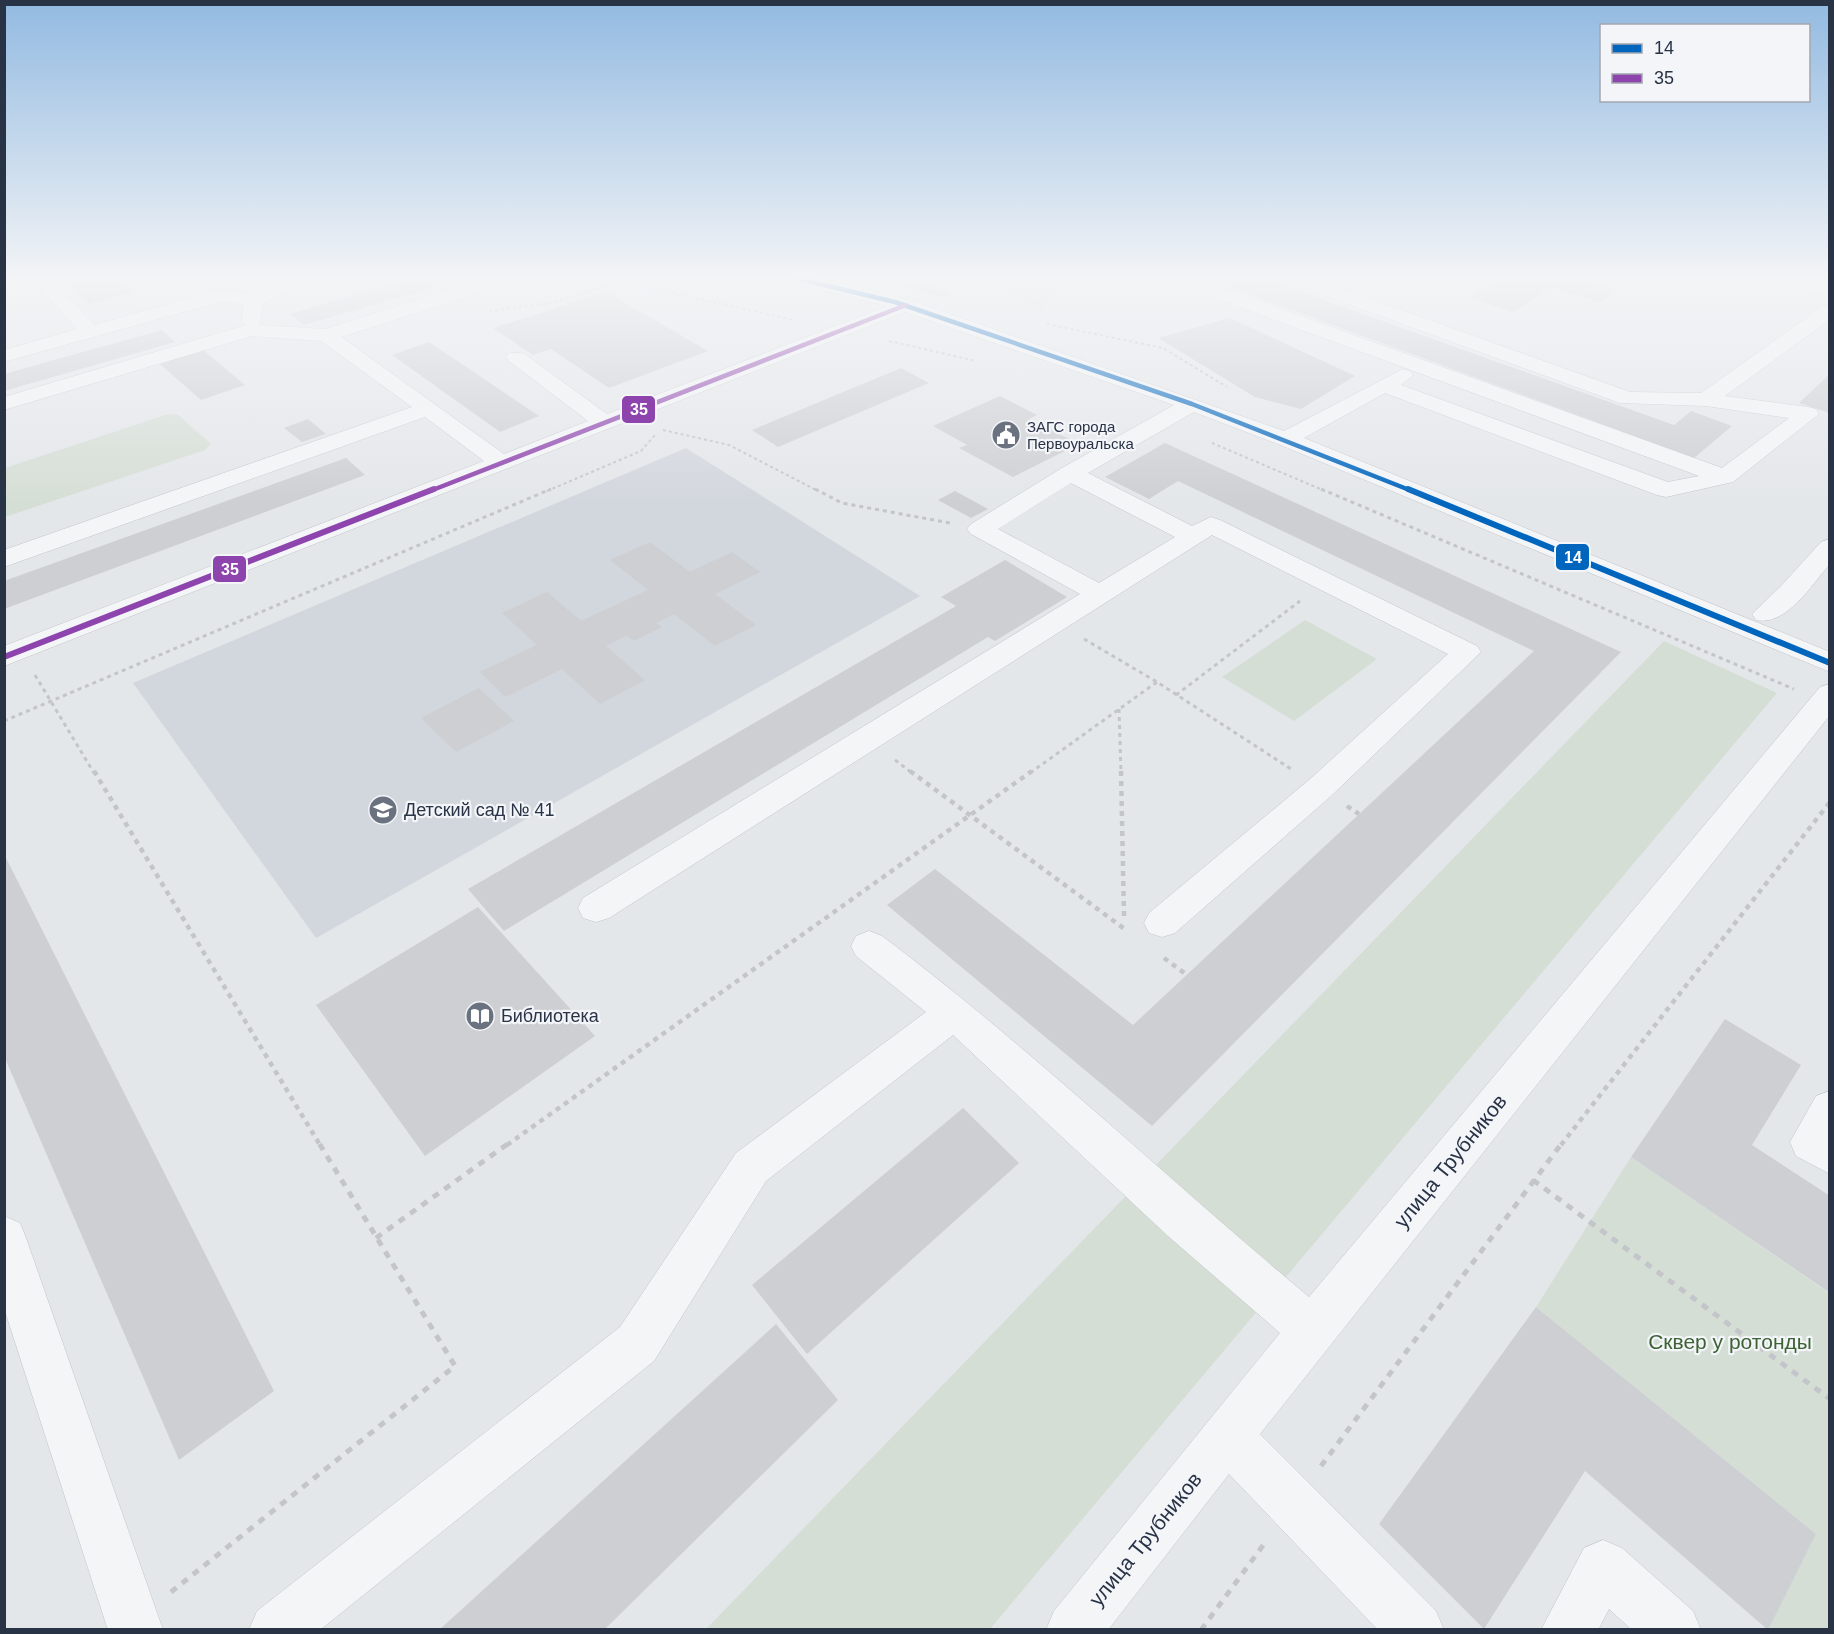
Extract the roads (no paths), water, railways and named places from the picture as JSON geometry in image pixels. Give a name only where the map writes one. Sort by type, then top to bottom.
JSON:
[{"type":"street","points":[[4,404],[177,352]]},
{"type":"street","points":[[350,352],[502,463]]},
{"type":"street","points":[[13,654],[787,352]]},
{"type":"street","points":[[1043,352],[1286,439],[1828,686]]},
{"type":"street","points":[[1384,352],[1725,477]]},
{"type":"street","points":[[1385,386],[1666,490],[1725,477],[1808,414],[1706,399],[1628,398],[1501,352]]},
{"type":"street","points":[[1706,399],[1771,352]]},
{"type":"street","points":[[516,357],[605,423]]},
{"type":"street","points":[[1286,439],[1385,386],[1419,365]]},
{"type":"street","points":[[1098,593],[980,529],[1070,473],[1192,404]]},
{"type":"street","points":[[4,559],[428,409]]},
{"type":"street","points":[[1070,473],[1193,536]]},
{"type":"street","points":[[596,908],[1098,593],[1211,525],[1467,652],[1320,788],[1162,923]]},
{"type":"street","points":[[1766,614],[1791,592],[1830,547]]},
{"type":"street","name":"улица Трубников","points":[[1073,1629],[1828,686]]},
{"type":"street","points":[[869,946],[954,1012],[1184,1221],[1312,1330]]},
{"type":"street","points":[[276,1629],[637,1344],[751,1167],[954,1012]]},
{"type":"street","points":[[1830,1109],[1811,1142],[1830,1154]]},
{"type":"street","points":[[4,1238],[134,1626]]},
{"type":"street","points":[[1227,1436],[1417,1629]]},
{"type":"street","points":[[1568,1629],[1603,1567],[1674,1629]]},
{"type":"place","name":"ЗАГС города Первоуральска","points":[[1006,435]]},
{"type":"place","name":"Детский сад № 41","points":[[383,810]]},
{"type":"place","name":"Библиотека","points":[[480,1016]]},
{"type":"park label","name":"Сквер у ротонды","points":[[1730,1341]]}]
